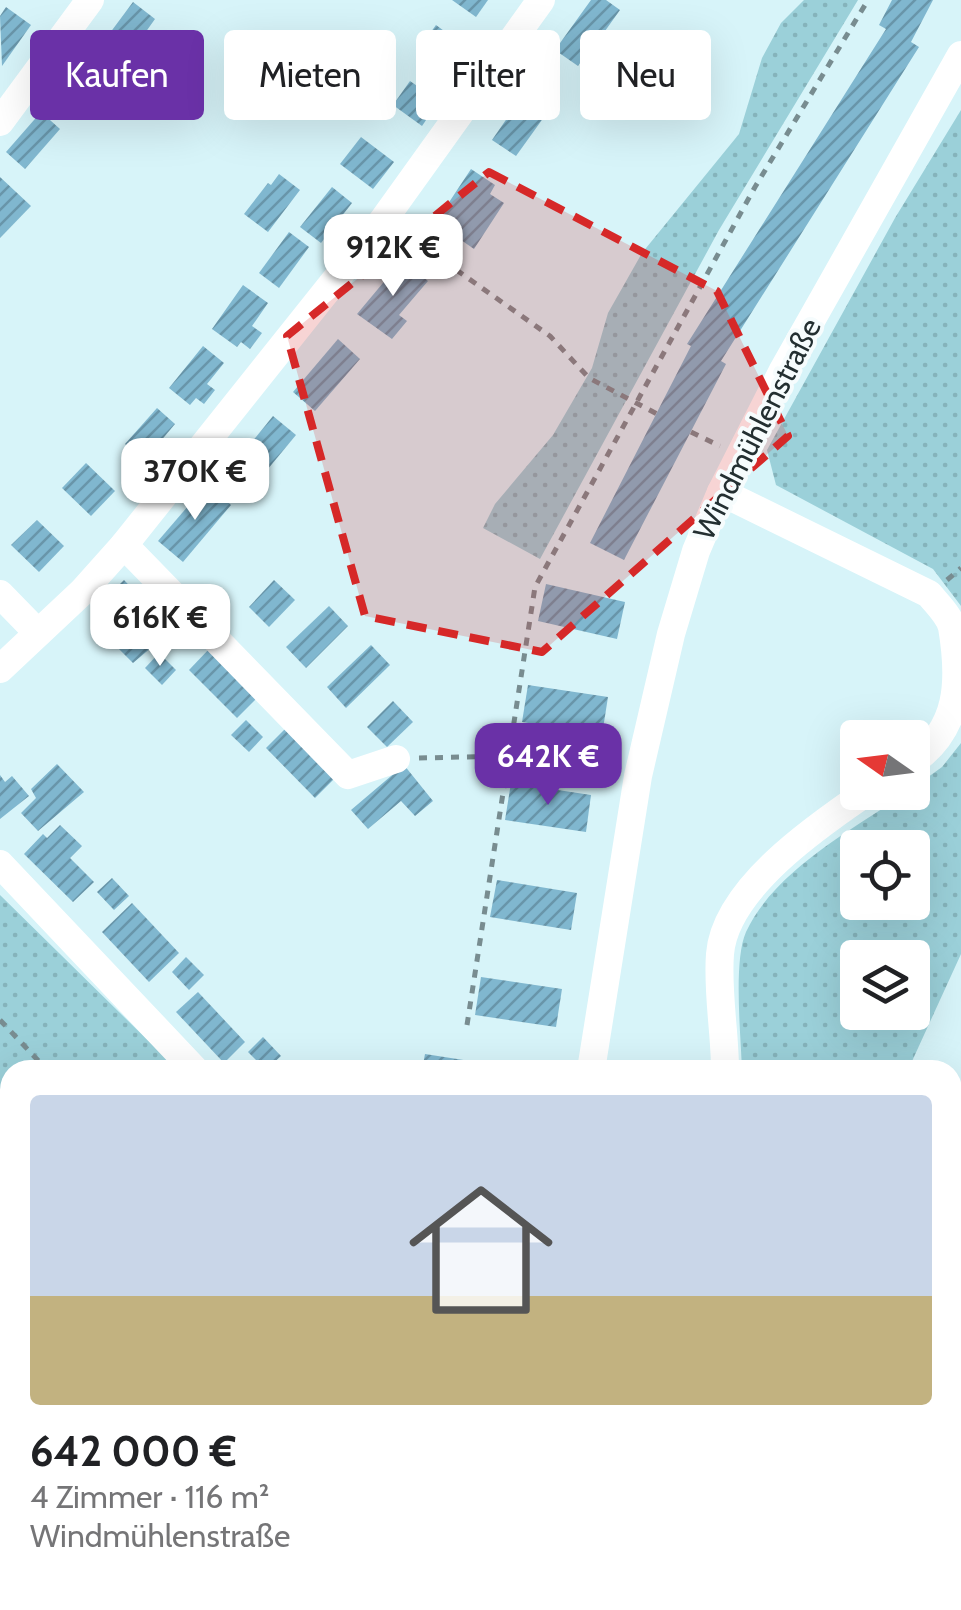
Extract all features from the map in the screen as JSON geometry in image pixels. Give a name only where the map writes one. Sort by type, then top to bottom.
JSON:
[{"type":"street","points":[[0,122],[90,0]]},
{"type":"street","points":[[0,668],[124,544],[384,219],[541,0]]},
{"type":"street","name":"Windmühlenstraße","points":[[594,1060],[638,776],[671,634],[696,551],[782,372],[961,54]]},
{"type":"street","points":[[722,492],[929,594],[952,624],[961,679],[951,724],[930,748]]},
{"type":"street","points":[[124,544],[348,775],[396,759]]},
{"type":"street","points":[[0,594],[38,634]]},
{"type":"street","points":[[725,1060],[720,951],[741,899],[788,850],[842,810]]},
{"type":"street","points":[[0,864],[186,1060]]},
{"type":"path","points":[[466,1025],[535,587],[755,187],[868,0]]},
{"type":"path","points":[[384,219],[550,336],[589,378],[657,414]]},
{"type":"path","points":[[396,759],[507,756],[638,776]]},
{"type":"path","points":[[0,1020],[38,1060]]},
{"type":"highlighted area","points":[[489,172],[717,291],[788,436],[542,652],[365,616],[287,336]]},
{"type":"green space","points":[[804,0],[858,0],[719,230],[540,559],[483,528],[495,504],[553,435],[592,368],[608,313],[642,253],[739,134],[762,58],[781,23]]},
{"type":"green space","points":[[961,110],[961,606],[933,569],[776,485],[767,450],[895,218]]},
{"type":"green space","points":[[961,743],[961,954],[930,1022],[930,940],[840,940],[840,1030],[926,1030],[913,1060],[742,1060],[740,961],[746,932],[776,889],[817,853],[840,836],[840,920],[930,920],[930,830],[850,830],[880,810],[930,810],[930,776]]},
{"type":"green space","points":[[0,895],[168,1060],[0,1060]]},
{"type":"building","points":[[452,0],[488,0],[476,17]]},
{"type":"building","points":[[591,0],[606,0],[620,10],[606,30],[580,30],[578,66],[560,53],[560,43]]},
{"type":"building","points":[[892,0],[933,0],[911,42],[919,47],[721,361],[726,364],[624,560],[590,543],[691,346],[687,344],[886,29],[879,25]]},
{"type":"building","points":[[133,2],[155,19],[147,30],[112,30]]},
{"type":"building","points":[[6,7],[31,25],[2,66],[0,16]]},
{"type":"building","points":[[410,81],[416,85],[416,120],[426,120],[422,126],[396,107],[396,101]]},
{"type":"building","points":[[34,120],[50,120],[60,129],[25,169],[6,152]]},
{"type":"building","points":[[506,120],[542,120],[516,156],[492,140]]},
{"type":"building","points":[[361,137],[394,162],[373,189],[340,164]]},
{"type":"building","points":[[471,169],[495,185],[490,194],[504,203],[474,249],[461,240],[456,248],[430,231]]},
{"type":"building","points":[[279,174],[300,190],[268,232],[244,214]]},
{"type":"building","points":[[0,177],[31,206],[0,238]]},
{"type":"building","points":[[332,187],[352,203],[321,243],[300,227]]},
{"type":"building","points":[[289,232],[309,247],[279,288],[259,273]]},
{"type":"building","points":[[403,259],[428,281],[399,315],[407,321],[392,339],[357,314]]},
{"type":"building","points":[[243,285],[268,303],[252,326],[262,333],[250,349],[241,342],[237,347],[212,329]]},
{"type":"building","points":[[338,339],[360,359],[315,411],[293,392]]},
{"type":"building","points":[[203,346],[224,363],[207,384],[215,390],[204,404],[196,398],[190,405],[169,388]]},
{"type":"building","points":[[157,408],[175,424],[144,461],[125,444]]},
{"type":"building","points":[[273,416],[296,435],[248,493],[226,474]]},
{"type":"building","points":[[86,463],[115,491],[91,516],[62,488]]},
{"type":"building","points":[[207,484],[231,505],[183,562],[158,541]]},
{"type":"building","points":[[37,520],[64,546],[39,572],[11,545]]},
{"type":"building","points":[[124,580],[172,630],[133,663],[118,648],[133,633],[102,602]]},
{"type":"building","points":[[274,580],[295,600],[269,627],[249,607]]},
{"type":"building","points":[[546,584],[625,602],[617,639],[538,621]]},
{"type":"building","points":[[329,606],[348,626],[306,668],[286,647]]},
{"type":"building","points":[[371,645],[390,665],[346,708],[327,687]]},
{"type":"building","points":[[210,648],[258,697],[237,718],[189,670]]},
{"type":"building","points":[[159,653],[176,670],[162,685],[145,668]]},
{"type":"building","points":[[528,685],[608,697],[602,735],[522,722]]},
{"type":"building","points":[[393,701],[413,722],[387,747],[367,727]]},
{"type":"building","points":[[246,720],[263,737],[249,752],[231,735]]},
{"type":"building","points":[[287,727],[336,777],[315,798],[266,748]]},
{"type":"building","points":[[57,764],[84,792],[38,831],[21,813],[36,798],[31,789]]},
{"type":"building","points":[[404,765],[433,801],[415,816],[401,801],[368,829],[351,810]]},
{"type":"building","points":[[0,775],[5,782],[12,776],[29,796],[0,819]]},
{"type":"building","points":[[511,783],[591,795],[586,832],[505,820]]},
{"type":"building","points":[[60,825],[82,846],[70,858],[94,882],[73,902],[24,854],[43,834],[47,838]]},
{"type":"building","points":[[112,878],[129,896],[114,910],[97,892]]},
{"type":"building","points":[[497,880],[577,893],[571,930],[490,917]]},
{"type":"building","points":[[132,903],[179,953],[149,982],[102,932]]},
{"type":"building","points":[[186,957],[204,975],[189,990],[172,972]]},
{"type":"building","points":[[481,977],[562,989],[556,1027],[475,1015]]},
{"type":"building","points":[[198,992],[245,1042],[227,1060],[221,1060],[176,1012]]},
{"type":"building","points":[[263,1037],[281,1056],[277,1060],[256,1060],[248,1052]]},
{"type":"building","points":[[425,1054],[463,1060],[424,1060]]}]
